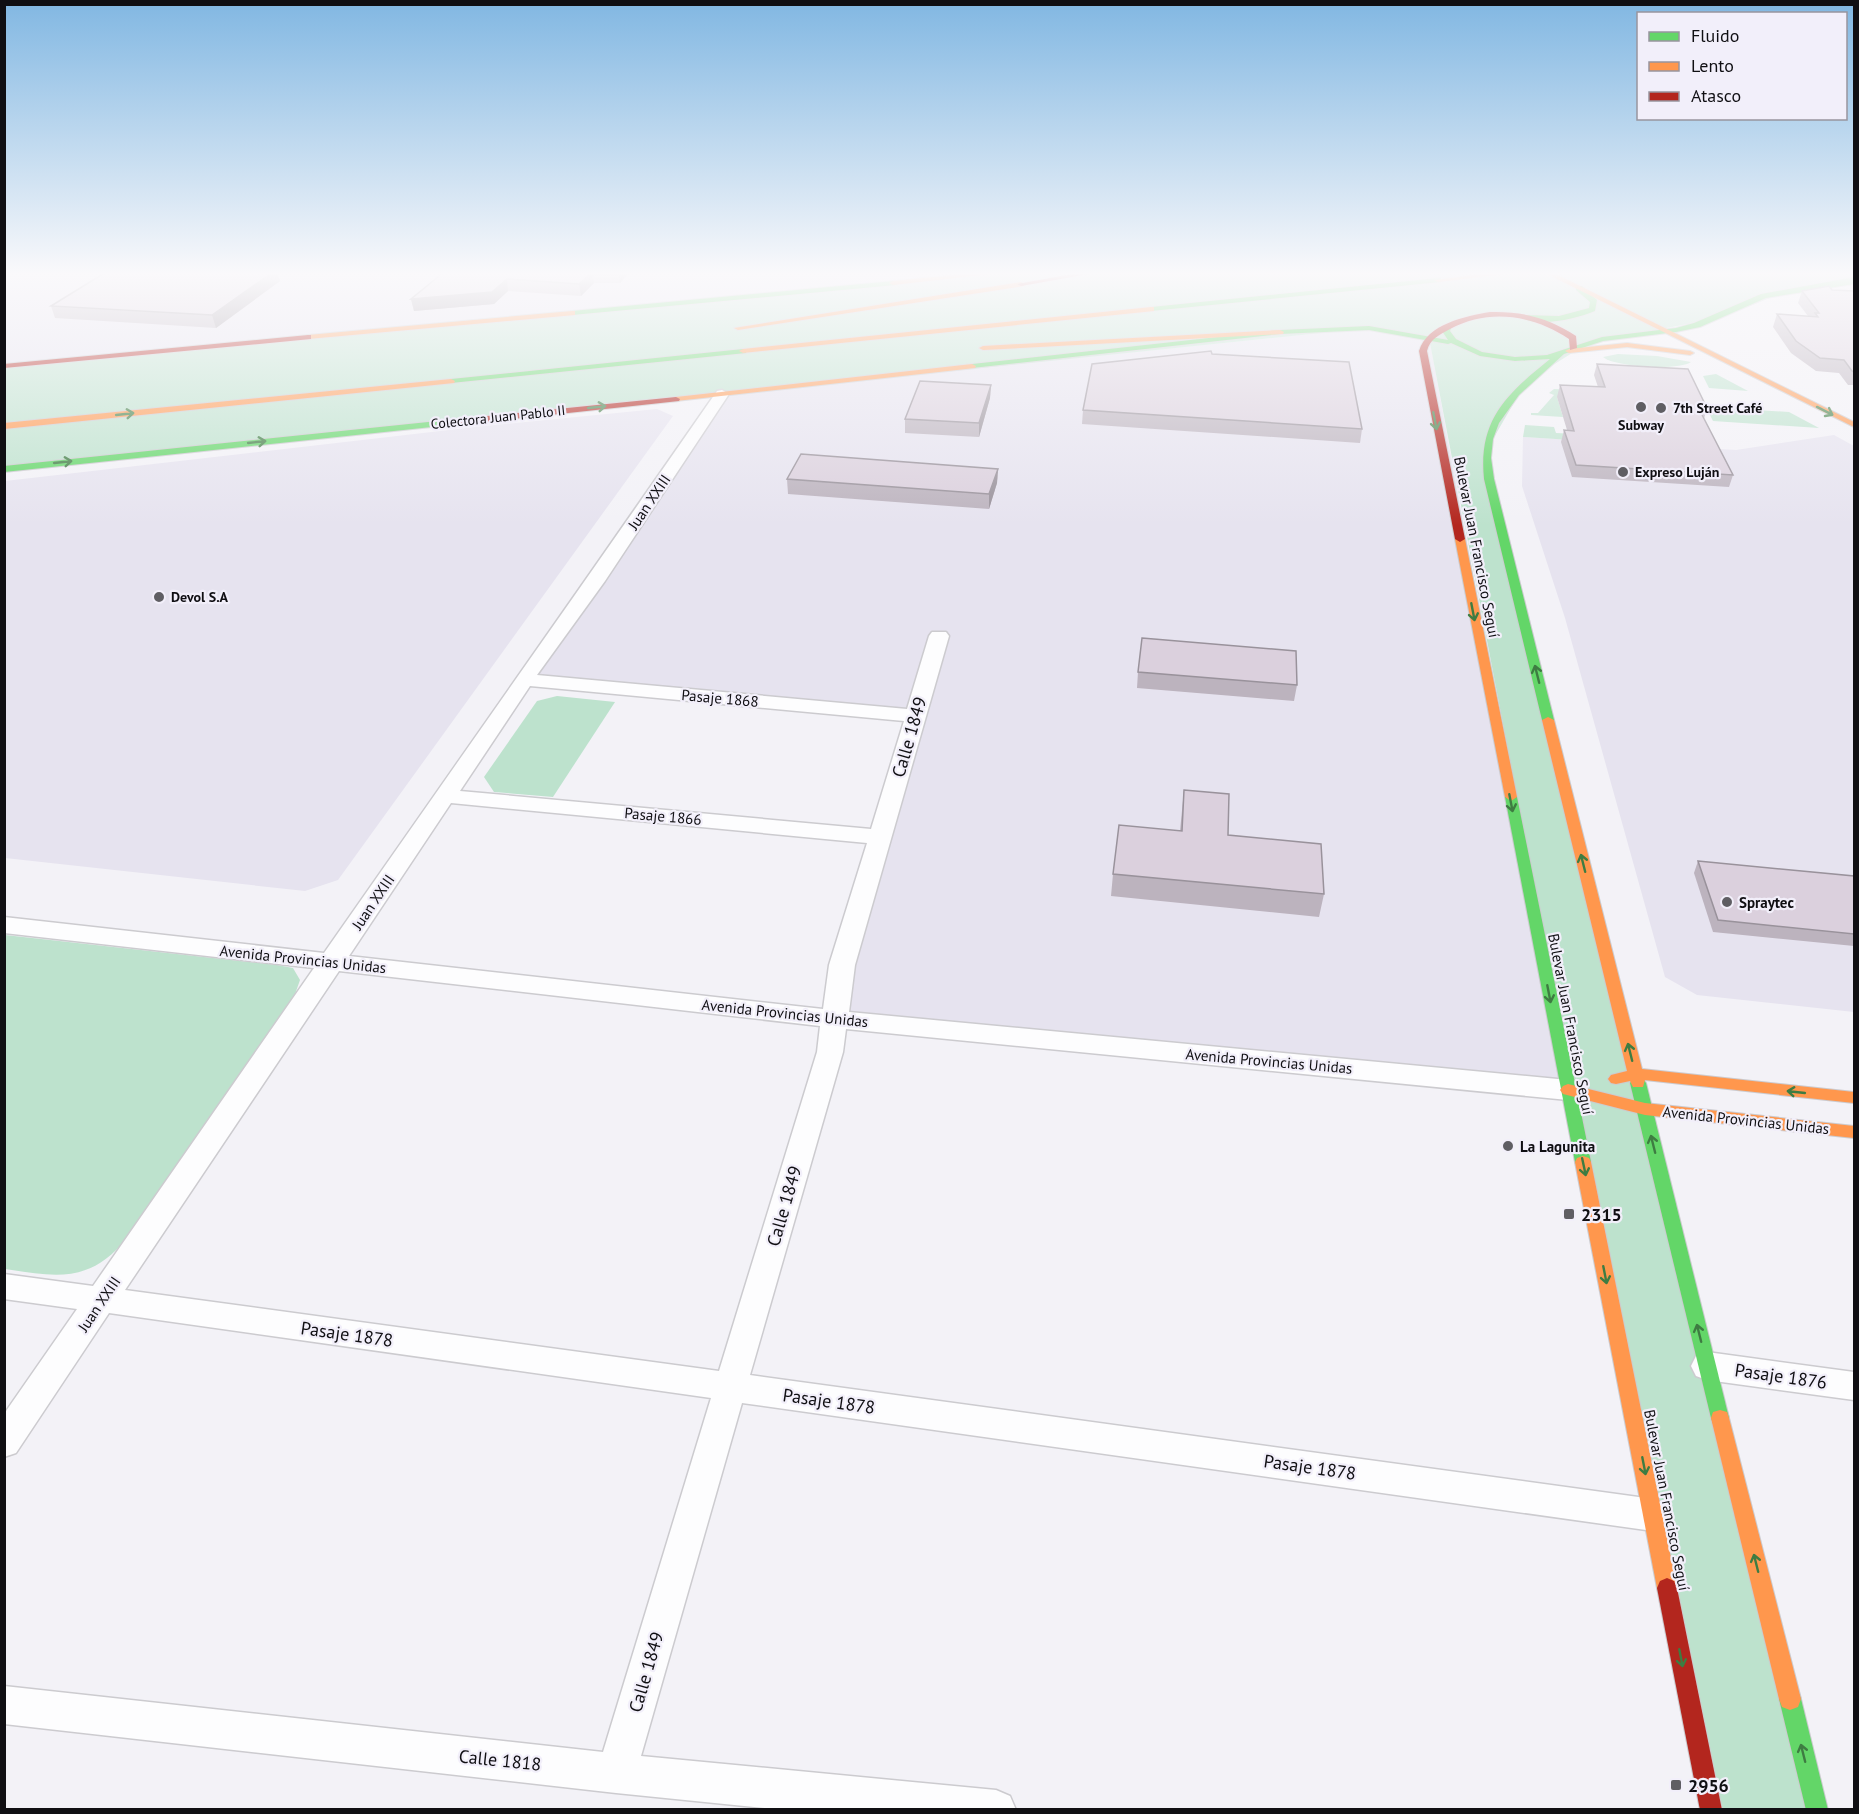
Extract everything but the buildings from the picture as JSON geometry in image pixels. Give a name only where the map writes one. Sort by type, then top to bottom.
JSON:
[{"type":"main road","points":[[4,366],[104,357]]},
{"type":"main road","points":[[4,426],[682,357]]},
{"type":"main road","points":[[619,363],[777,357]]},
{"type":"main road","name":"Colectora Juan Pablo II","points":[[4,469],[1058,357]]},
{"type":"main road","name":"Bulevar Juan Francisco Seguí","points":[[1424,357],[1711,1809]]},
{"type":"main road","name":"Colectora Juan Pablo II","points":[[1499,357],[1537,359],[1546,357]]},
{"type":"main road","name":"Bulevar Juan Francisco Seguí","points":[[1560,357],[1526,382],[1507,402],[1492,426],[1486,451],[1493,496],[1817,1809]]},
{"type":"main road","points":[[1700,357],[1728,362]]},
{"type":"main road","points":[[1717,357],[1854,426]]},
{"type":"main road","name":"Avenida Provincias Unidas","points":[[1568,1090],[1635,1074],[1854,1098]]},
{"type":"main road","name":"Avenida Provincias Unidas","points":[[1568,1090],[1645,1109],[1854,1132]]},
{"type":"street","name":"Juan XXIII","points":[[4,1442],[524,680],[596,582],[722,394]]},
{"type":"street","name":"Calle 1849","points":[[616,1773],[830,1052],[842,965],[939,636]]},
{"type":"street","name":"Pasaje 1868","points":[[524,680],[915,716]]},
{"type":"street","name":"Pasaje 1866","points":[[445,795],[880,837]]},
{"type":"street","name":"Avenida Provincias Unidas","points":[[4,925],[834,1019],[1568,1090]]},
{"type":"street","name":"Pasaje 1878","points":[[4,1286],[1653,1515]]},
{"type":"street","name":"Pasaje 1876","points":[[1707,1366],[1854,1386]]},
{"type":"street","name":"Calle 1818","points":[[4,1705],[616,1773],[996,1809]]},
{"type":"shaded area","points":[[5,357],[104,357],[5,366]]},
{"type":"shaded area","points":[[1088,357],[1433,357],[1568,1090],[834,1019],[915,716],[524,680],[722,394]]},
{"type":"shaded area","points":[[657,409],[673,416],[338,880],[305,891],[5,858],[5,481],[475,427]]},
{"type":"shaded area","points":[[1834,435],[1854,446],[1854,1012],[1697,995],[1665,977],[1565,618],[1522,486],[1523,437],[1736,450]]},
{"type":"green space","points":[[104,357],[1092,357],[5,469],[5,366]]},
{"type":"green space","points":[[1433,357],[1566,357],[1526,382],[1486,451],[1817,1809],[1711,1809]]},
{"type":"green space","points":[[1603,357],[1661,357],[1691,362],[1684,365],[1647,367],[1620,363]]},
{"type":"green space","points":[[1716,374],[1748,391],[1709,388],[1703,376]]},
{"type":"green space","points":[[1554,389],[1576,390],[1557,397],[1563,417],[1531,415],[1531,413],[1538,413],[1554,395],[1549,393]]},
{"type":"green space","points":[[1706,407],[1789,412],[1819,428],[1713,421]]},
{"type":"green space","points":[[1525,425],[1554,427],[1556,433],[1600,435],[1714,449],[1523,437]]},
{"type":"green space","points":[[557,696],[615,702],[553,797],[494,792],[484,777],[537,701]]},
{"type":"green space","points":[[5,935],[277,965],[293,968],[300,980],[294,997],[122,1244],[109,1257],[95,1266],[68,1274],[38,1274],[5,1269]]},
{"type":"traffic: fast","points":[[451,381],[688,357]]},
{"type":"traffic: fast","points":[[972,366],[1057,357]]},
{"type":"traffic: fast","points":[[1499,357],[1515,359],[1549,357]]},
{"type":"traffic: fast","points":[[1548,720],[1489,479],[1487,458],[1489,439],[1504,407],[1516,393],[1558,357]]},
{"type":"traffic: fast","points":[[4,469],[457,422]]},
{"type":"traffic: fast","points":[[1511,797],[1583,1162]]},
{"type":"traffic: fast","points":[[1638,1083],[1720,1418]]},
{"type":"traffic: fast","points":[[1790,1699],[1817,1810]]},
{"type":"traffic: slow","points":[[1716,357],[1854,425]]},
{"type":"traffic: slow","points":[[676,399],[972,366]]},
{"type":"traffic: slow","points":[[4,426],[451,381]]},
{"type":"traffic: slow","points":[[1460,539],[1511,797]]},
{"type":"traffic: slow","points":[[1548,720],[1638,1083]]},
{"type":"traffic: slow","points":[[1616,1079],[1635,1074],[1854,1098]]},
{"type":"traffic: slow","points":[[1568,1090],[1645,1109],[1854,1132]]},
{"type":"traffic: slow","points":[[1583,1162],[1667,1588]]},
{"type":"traffic: slow","points":[[1720,1418],[1790,1699]]},
{"type":"traffic: jam","points":[[4,366],[102,357]]},
{"type":"traffic: jam","points":[[1424,357],[1460,539]]},
{"type":"traffic: jam","points":[[457,422],[676,399]]},
{"type":"traffic: jam","points":[[1667,1588],[1711,1810]]},
{"type":"place","name":"Subway","points":[[1641,407]]},
{"type":"place","name":"7th Street Café","points":[[1661,408]]},
{"type":"place","name":"Expreso Luján","points":[[1623,472]]},
{"type":"place","name":"Devol S.A","points":[[159,597]]},
{"type":"place","name":"Spraytec","points":[[1727,902]]},
{"type":"place","name":"La Lagunita","points":[[1508,1146]]},
{"type":"place","name":"2315","points":[[1569,1214]]},
{"type":"place","name":"2956","points":[[1676,1785]]}]
